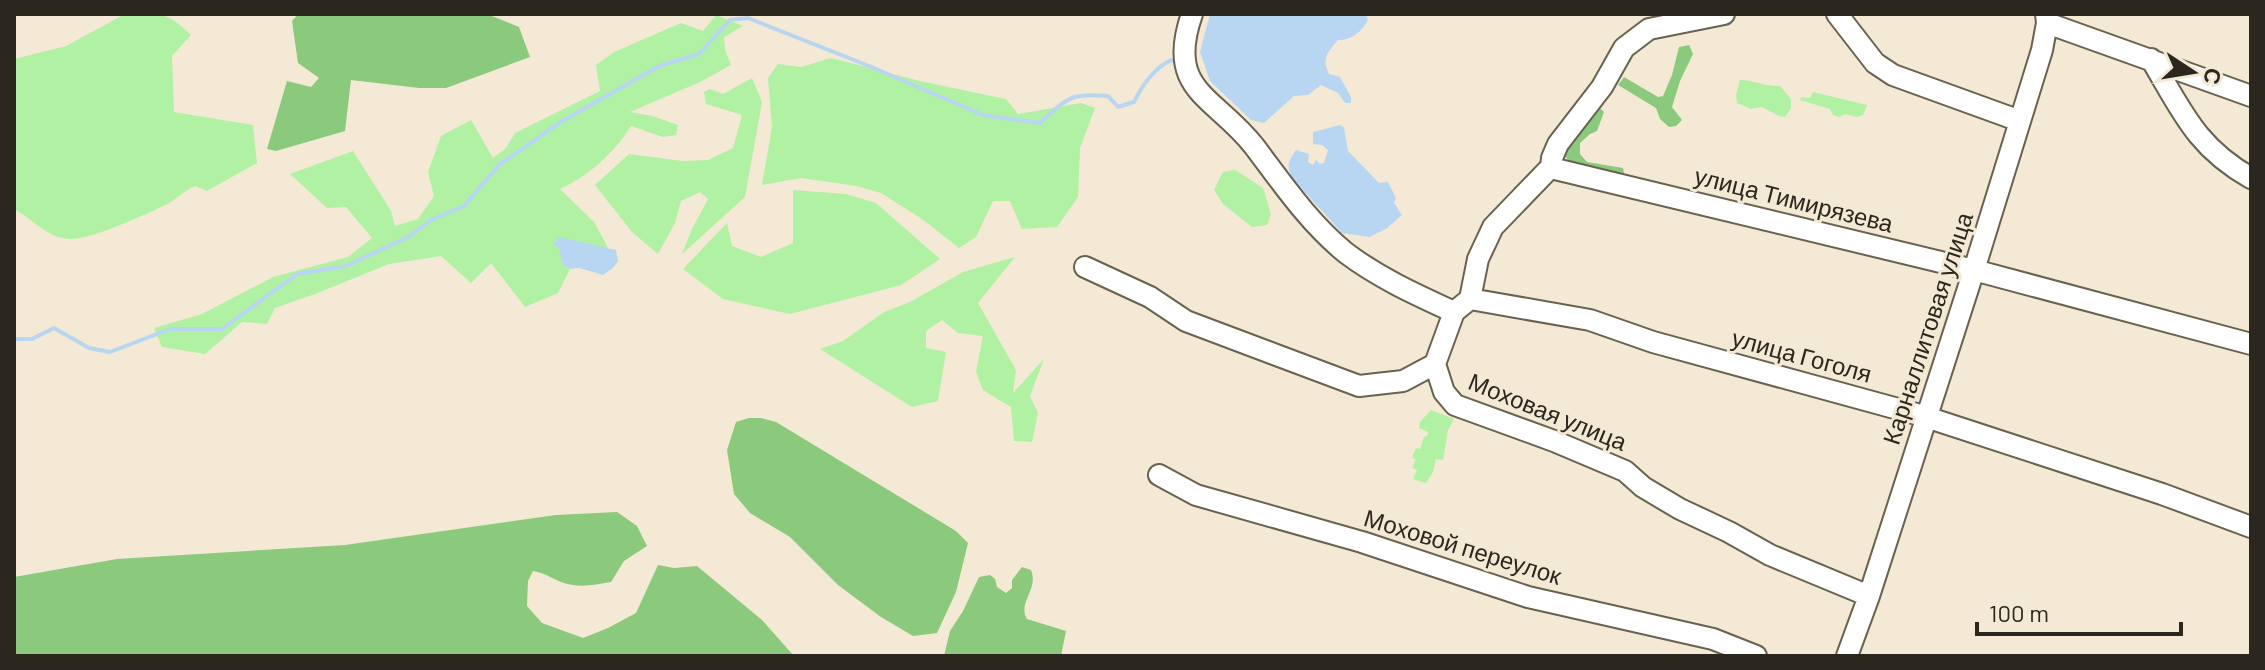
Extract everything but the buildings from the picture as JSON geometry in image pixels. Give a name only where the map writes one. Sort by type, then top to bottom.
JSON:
[{"type":"street","name":"улица Гоголя","points":[[1192,14],[1184,50],[1191,83],[1241,132],[1320,228],[1345,252],[1379,276],[1417,295],[1462,305],[1590,320],[1653,342],[1926,417],[2162,494],[2251,527]]},
{"type":"street","points":[[1085,267],[1150,297],[1186,321],[1359,386],[1403,381],[1435,364],[1493,227],[1551,168],[1558,144],[1602,87],[1624,48],[1649,29],[1724,14]]},
{"type":"street","points":[[1837,14],[1875,63],[1893,75],[2020,121]]},
{"type":"street","points":[[2046,19],[2251,96]]},
{"type":"street","name":"Карналлитовая улица","points":[[1847,656],[1974,270],[2042,50],[2046,19]]},
{"type":"street","points":[[2151,59],[2191,128],[2228,165],[2251,178]]},
{"type":"street","name":"улица Тимирязева","points":[[1551,168],[1974,270],[2251,344]]},
{"type":"street","name":"Моховая улица","points":[[1435,364],[1444,392],[1455,405],[1625,471],[1643,487],[1680,509],[1770,555],[1869,596]]},
{"type":"street","name":"Моховой переулок","points":[[1159,475],[1196,495],[1362,542],[1528,597],[1713,639],[1756,656]]},
{"type":"green space","points":[[125,14],[168,17],[191,35],[172,56],[174,112],[253,125],[257,163],[207,191],[195,186],[167,204],[116,227],[77,239],[61,238],[14,209],[14,59],[66,46]]},
{"type":"green space","points":[[298,14],[487,14],[519,27],[530,57],[446,88],[351,80],[345,131],[276,151],[267,149],[287,81],[311,87],[319,78],[298,63],[292,21]]},
{"type":"green space","points":[[716,15],[743,26],[724,37],[731,65],[630,112],[678,125],[676,135],[663,137],[631,126],[600,163],[560,189],[594,222],[608,248],[559,238],[563,265],[570,269],[558,293],[525,307],[491,263],[471,283],[441,256],[389,264],[275,308],[267,324],[242,322],[205,354],[162,347],[154,328],[202,314],[273,277],[348,257],[372,238],[346,207],[327,208],[290,174],[353,151],[391,211],[395,226],[418,219],[434,196],[428,172],[441,136],[471,120],[493,158],[506,148],[515,133],[600,91],[596,65],[614,52],[681,23],[703,31]]},
{"type":"green space","points":[[1689,45],[1693,54],[1672,107],[1682,120],[1676,126],[1669,127],[1660,119],[1656,108],[1618,85],[1624,77],[1658,97],[1663,96],[1679,47]]},
{"type":"green space","points":[[831,58],[1006,99],[1018,114],[1081,103],[1095,108],[1080,148],[1078,197],[1057,227],[1022,229],[1010,201],[993,201],[976,237],[959,248],[881,193],[857,186],[801,178],[762,185],[772,127],[768,78],[778,64],[801,67]]},
{"type":"green space","points":[[752,78],[762,102],[745,197],[682,254],[708,199],[700,192],[681,201],[675,223],[658,254],[632,232],[595,185],[629,154],[683,161],[708,160],[733,148],[742,115],[706,104],[704,92],[710,89],[723,94]]},
{"type":"green space","points":[[1740,80],[1780,86],[1791,99],[1791,108],[1785,117],[1762,107],[1751,109],[1737,103]]},
{"type":"green space","points":[[1813,92],[1867,105],[1863,115],[1845,114],[1839,117],[1833,115],[1830,109],[1800,100],[1801,97],[1810,98]]},
{"type":"green space","points":[[1598,106],[1604,112],[1597,131],[1580,143],[1580,154],[1587,162],[1623,168],[1624,173],[1620,176],[1581,168],[1564,154]]},
{"type":"green space","points":[[1235,170],[1263,188],[1271,214],[1267,225],[1252,227],[1223,204],[1214,190],[1223,172]]},
{"type":"green space","points":[[793,190],[846,194],[876,203],[940,259],[901,285],[790,314],[723,299],[683,269],[727,223],[732,246],[761,257],[793,243]]},
{"type":"green space","points":[[1015,257],[978,303],[1016,370],[1013,393],[1044,359],[1030,396],[1038,413],[1032,442],[1014,441],[1011,407],[983,390],[976,372],[983,336],[958,333],[942,320],[926,331],[926,348],[946,352],[938,401],[912,407],[820,349],[843,341],[884,312],[910,302],[963,272]]},
{"type":"green space","points":[[1431,410],[1454,419],[1448,430],[1443,460],[1436,459],[1426,483],[1413,479],[1417,470],[1412,468],[1416,459],[1412,458],[1427,436],[1428,432],[1419,428],[1420,422]]},
{"type":"green space","points":[[749,418],[776,422],[956,531],[968,543],[956,592],[937,633],[913,636],[881,617],[838,585],[790,537],[750,513],[734,494],[727,450],[736,422]]},
{"type":"green space","points":[[617,512],[637,526],[647,546],[624,561],[611,582],[576,585],[533,571],[528,581],[527,606],[542,623],[583,638],[636,613],[658,565],[674,568],[697,566],[762,620],[794,656],[14,656],[14,577],[117,559],[345,545],[556,515]]},
{"type":"green space","points":[[1022,567],[1031,570],[1033,577],[1025,607],[1027,619],[1066,631],[1061,656],[944,656],[950,631],[979,577],[990,575],[997,587],[1006,593],[1012,588],[1012,580]]},
{"type":"water","points":[[1210,14],[1366,14],[1368,20],[1362,28],[1352,37],[1338,40],[1326,59],[1329,74],[1340,77],[1351,103],[1345,103],[1338,93],[1321,85],[1308,95],[1294,96],[1264,123],[1251,120],[1210,81],[1200,52]]},
{"type":"water","points":[[1340,125],[1344,128],[1348,151],[1379,183],[1388,182],[1396,198],[1394,203],[1402,215],[1386,229],[1369,237],[1342,233],[1289,171],[1296,150],[1309,154],[1308,162],[1313,165],[1316,160],[1324,163],[1328,150],[1322,145],[1313,144],[1313,132]]},
{"type":"water","points":[[559,237],[616,250],[618,261],[603,275],[579,268],[570,269],[563,265],[559,248],[553,245]]},
{"type":"waterway","points":[[14,339],[32,339],[54,328],[89,348],[110,352],[170,329],[222,329],[297,274],[346,266],[410,236],[431,220],[464,206],[499,165],[559,123],[659,66],[699,54],[730,20],[748,18],[983,115],[1040,123],[1070,99],[1085,95],[1108,96],[1118,107],[1134,102],[1158,69],[1178,59]]}]
